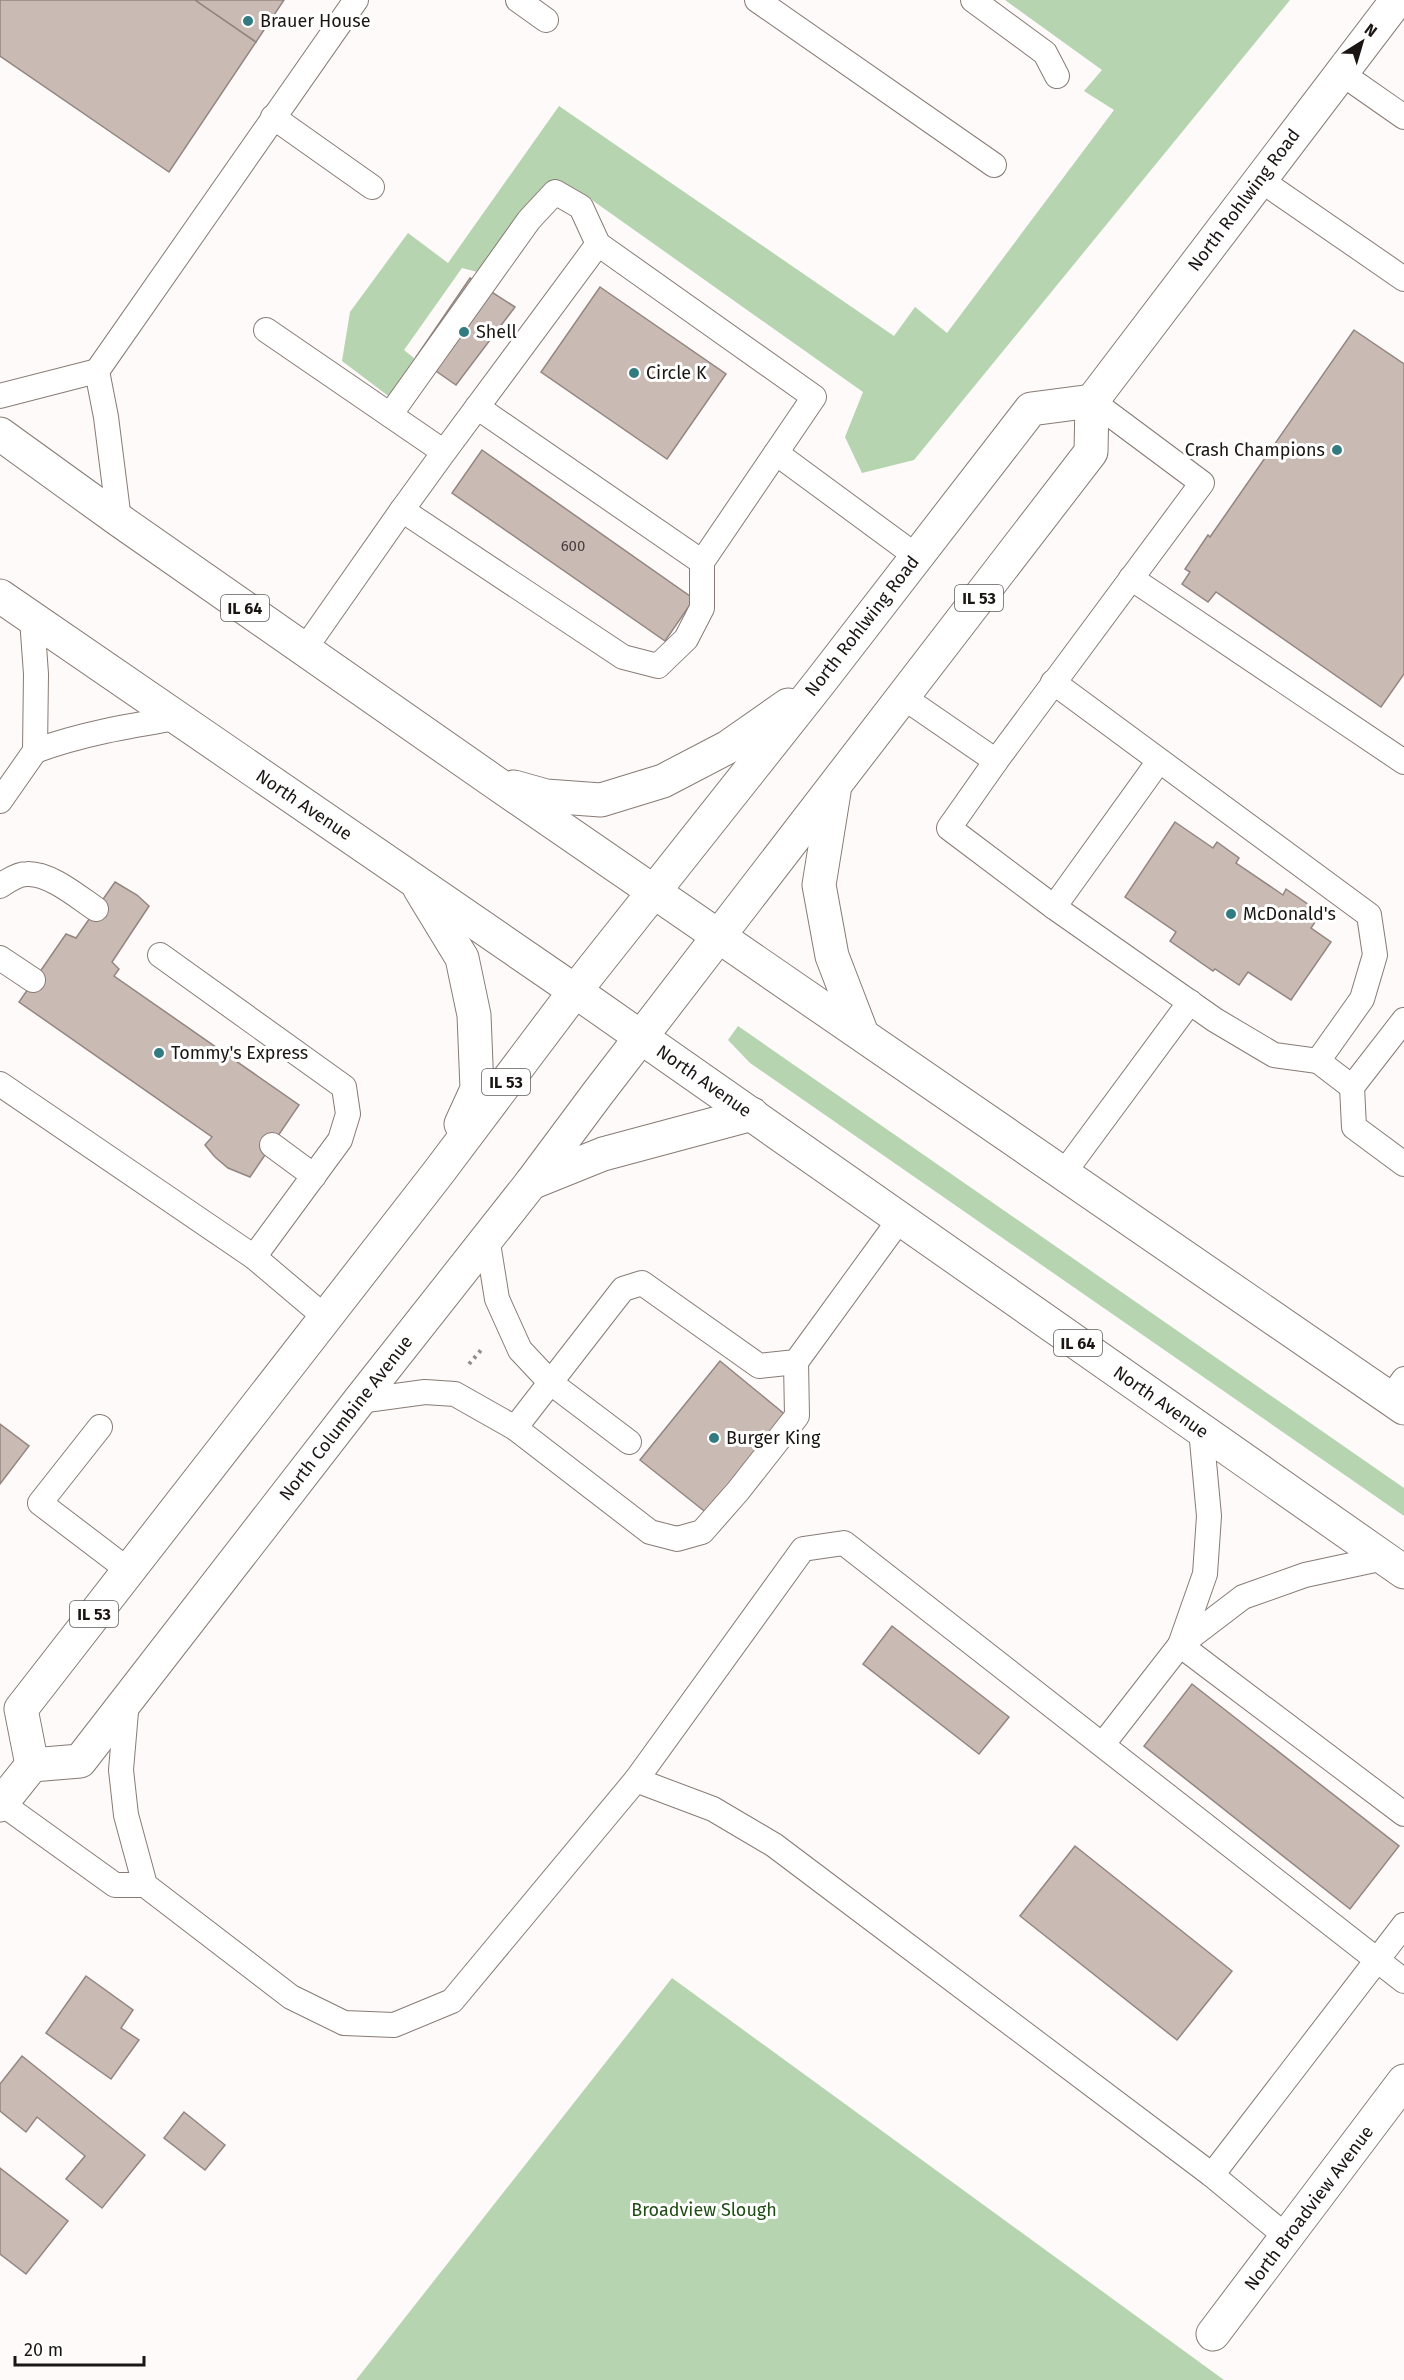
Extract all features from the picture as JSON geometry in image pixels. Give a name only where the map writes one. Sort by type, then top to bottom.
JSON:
[{"type":"main road","name":"North Rohlwing Road","points":[[655,891],[1031,409],[1092,401],[1397,0]]},
{"type":"main road","name":"IL 53","points":[[641,1037],[1091,452],[1092,401]]},
{"type":"main road","name":"IL 64","points":[[0,434],[304,650],[1063,1174],[1399,1395]]},
{"type":"main road","name":"North Avenue","points":[[0,596],[752,1114],[1394,1565]]},
{"type":"main road","points":[[493,781],[546,796],[601,800],[663,782],[728,747],[819,682]]},
{"type":"main road","points":[[836,785],[819,885],[832,956],[862,1034]]},
{"type":"main road","points":[[414,880],[462,958],[474,1015],[477,1089],[438,1173]]},
{"type":"main road","name":"IL 53","points":[[32,1765],[21,1709],[438,1173],[575,991],[655,891]]},
{"type":"main road","name":"North Columbine Avenue","points":[[32,1765],[80,1761],[487,1237],[531,1184],[641,1037]]},
{"type":"main road","points":[[531,1184],[603,1154],[752,1114]]},
{"type":"main road","points":[[0,1804],[32,1765]]},
{"type":"main road","name":"North Broadview Avenue","points":[[1213,2334],[1404,2081]]},
{"type":"lane","points":[[0,396],[97,371],[356,0]]},
{"type":"lane","points":[[518,0],[546,20]]},
{"type":"lane","points":[[757,0],[994,165]]},
{"type":"lane","points":[[973,0],[1045,54],[1057,76]]},
{"type":"lane","points":[[1341,73],[1404,117]]},
{"type":"lane","points":[[273,117],[372,187]]},
{"type":"lane","points":[[1259,179],[1404,279]]},
{"type":"lane","points":[[390,414],[529,220],[555,192],[581,207],[598,244],[814,397],[702,562],[702,608],[686,639],[658,666],[623,657],[402,510]]},
{"type":"lane","points":[[304,650],[444,452],[598,244]]},
{"type":"lane","points":[[266,330],[444,452]]},
{"type":"lane","points":[[97,371],[119,520]]},
{"type":"lane","points":[[1092,401],[1202,483],[1053,682],[949,828],[1054,907],[1215,1020],[1274,1055],[1318,1061],[1352,1087]]},
{"type":"lane","points":[[477,407],[702,562]]},
{"type":"lane","points":[[777,453],[916,556]]},
{"type":"lane","points":[[1131,578],[1404,762]]},
{"type":"lane","points":[[32,619],[36,674],[33,728],[35,751]]},
{"type":"lane","points":[[1053,682],[1369,915],[1375,955],[1362,999],[1318,1061]]},
{"type":"lane","points":[[903,697],[996,761]]},
{"type":"lane","points":[[0,801],[35,751],[69,739],[107,730],[177,718]]},
{"type":"lane","points":[[1054,907],[1159,761]]},
{"type":"lane","points":[[0,886],[8,880],[27,874],[54,881],[96,909]]},
{"type":"lane","points":[[160,955],[344,1088],[348,1114],[340,1140],[254,1257]]},
{"type":"lane","points":[[0,958],[33,980]]},
{"type":"lane","points":[[1063,1174],[1190,1002]]},
{"type":"lane","points":[[1404,1020],[1352,1087],[1354,1127],[1404,1164]]},
{"type":"lane","points":[[0,1084],[254,1257],[325,1317]]},
{"type":"lane","points":[[272,1145],[314,1176]]},
{"type":"lane","points":[[359,1401],[425,1392],[455,1394],[515,1428],[650,1532],[677,1539],[702,1532],[738,1491],[797,1416],[796,1362],[900,1219]]},
{"type":"lane","points":[[487,1237],[497,1299],[520,1350],[551,1383],[628,1442]]},
{"type":"lane","points":[[515,1428],[623,1289],[642,1283],[759,1366],[796,1362]]},
{"type":"lane","points":[[100,1427],[40,1503],[128,1570]]},
{"type":"lane","points":[[1180,1645],[1206,1574],[1209,1516],[1201,1430]]},
{"type":"lane","points":[[127,1700],[120,1770],[126,1815],[145,1885],[291,1997],[344,2023],[394,2025],[453,2001],[636,1780],[803,1549],[844,1543],[1404,1981]]},
{"type":"lane","points":[[1103,1744],[1180,1645],[1242,1597],[1305,1575],[1394,1565]]},
{"type":"lane","points":[[1180,1645],[1404,1814]]},
{"type":"lane","points":[[636,1780],[713,1809],[774,1845],[1212,2175],[1287,2237]]},
{"type":"lane","points":[[0,1804],[115,1885],[145,1885]]},
{"type":"lane","points":[[1212,2175],[1404,1925]]},
{"type":"path","points":[[466,1368],[486,1344]]},
{"type":"green space","points":[[1005,0],[1290,0],[914,460],[862,473],[845,437],[863,392],[582,193],[547,186],[481,273],[462,268],[404,350],[419,362],[391,398],[342,361],[350,312],[408,233],[448,263],[559,106],[894,336],[915,307],[947,333],[1114,110],[1084,91],[1102,70]]},
{"type":"green space","points":[[738,1026],[1404,1488],[1404,1516],[750,1063],[728,1040]]},
{"type":"green space","name":"Broadview Slough","points":[[672,1978],[1224,2380],[356,2380]]},
{"type":"building","points":[[0,0],[195,0],[256,42],[169,172],[0,56]]},
{"type":"building","name":"Brauer House","points":[[195,0],[284,0],[256,42]]},
{"type":"building","name":"Shell","points":[[470,278],[515,307],[456,385],[416,357]]},
{"type":"building","name":"Circle K","points":[[600,287],[726,374],[667,459],[541,372]]},
{"type":"building","name":"Crash Champions","points":[[1354,330],[1404,364],[1404,674],[1381,707],[1216,592],[1208,602],[1182,584],[1190,572],[1185,569],[1208,535],[1210,537]]},
{"type":"building","points":[[482,450],[694,599],[665,641],[452,493]]},
{"type":"building","name":"McDonald's","points":[[1175,822],[1213,848],[1217,842],[1239,858],[1236,863],[1283,895],[1286,889],[1309,905],[1306,909],[1318,918],[1311,928],[1331,942],[1291,1000],[1248,972],[1239,985],[1215,969],[1213,971],[1170,941],[1176,932],[1125,897]]},
{"type":"building","name":"Tommy's Express","points":[[115,882],[137,895],[149,906],[112,962],[119,969],[114,976],[299,1105],[250,1177],[228,1168],[215,1157],[205,1145],[212,1137],[19,1002],[66,934],[76,938]]},
{"type":"building","name":"Burger King","points":[[720,1361],[787,1416],[708,1514],[640,1460]]},
{"type":"building","points":[[0,1424],[29,1446],[0,1484]]},
{"type":"building","points":[[892,1626],[1009,1717],[979,1754],[863,1664]]},
{"type":"building","points":[[1192,1684],[1399,1846],[1350,1909],[1144,1746]]},
{"type":"building","points":[[1075,1846],[1232,1971],[1177,2040],[1020,1916]]},
{"type":"building","points":[[86,1976],[133,2010],[121,2028],[139,2040],[111,2079],[46,2033]]},
{"type":"building","points":[[22,2056],[145,2155],[102,2208],[66,2179],[85,2156],[37,2117],[26,2132],[0,2111],[0,2084]]},
{"type":"building","points":[[184,2112],[225,2145],[205,2170],[164,2138]]},
{"type":"building","points":[[0,2168],[68,2221],[26,2274],[0,2254]]},
{"type":"place","name":"Brauer House","points":[[248,21]]},
{"type":"place","name":"Shell","points":[[464,332]]},
{"type":"place","name":"Circle K","points":[[634,373]]},
{"type":"place","name":"Crash Champions","points":[[1337,450]]},
{"type":"place","name":"McDonald's","points":[[1231,914]]},
{"type":"place","name":"Tommy's Express","points":[[159,1053]]},
{"type":"place","name":"Burger King","points":[[714,1438]]}]
